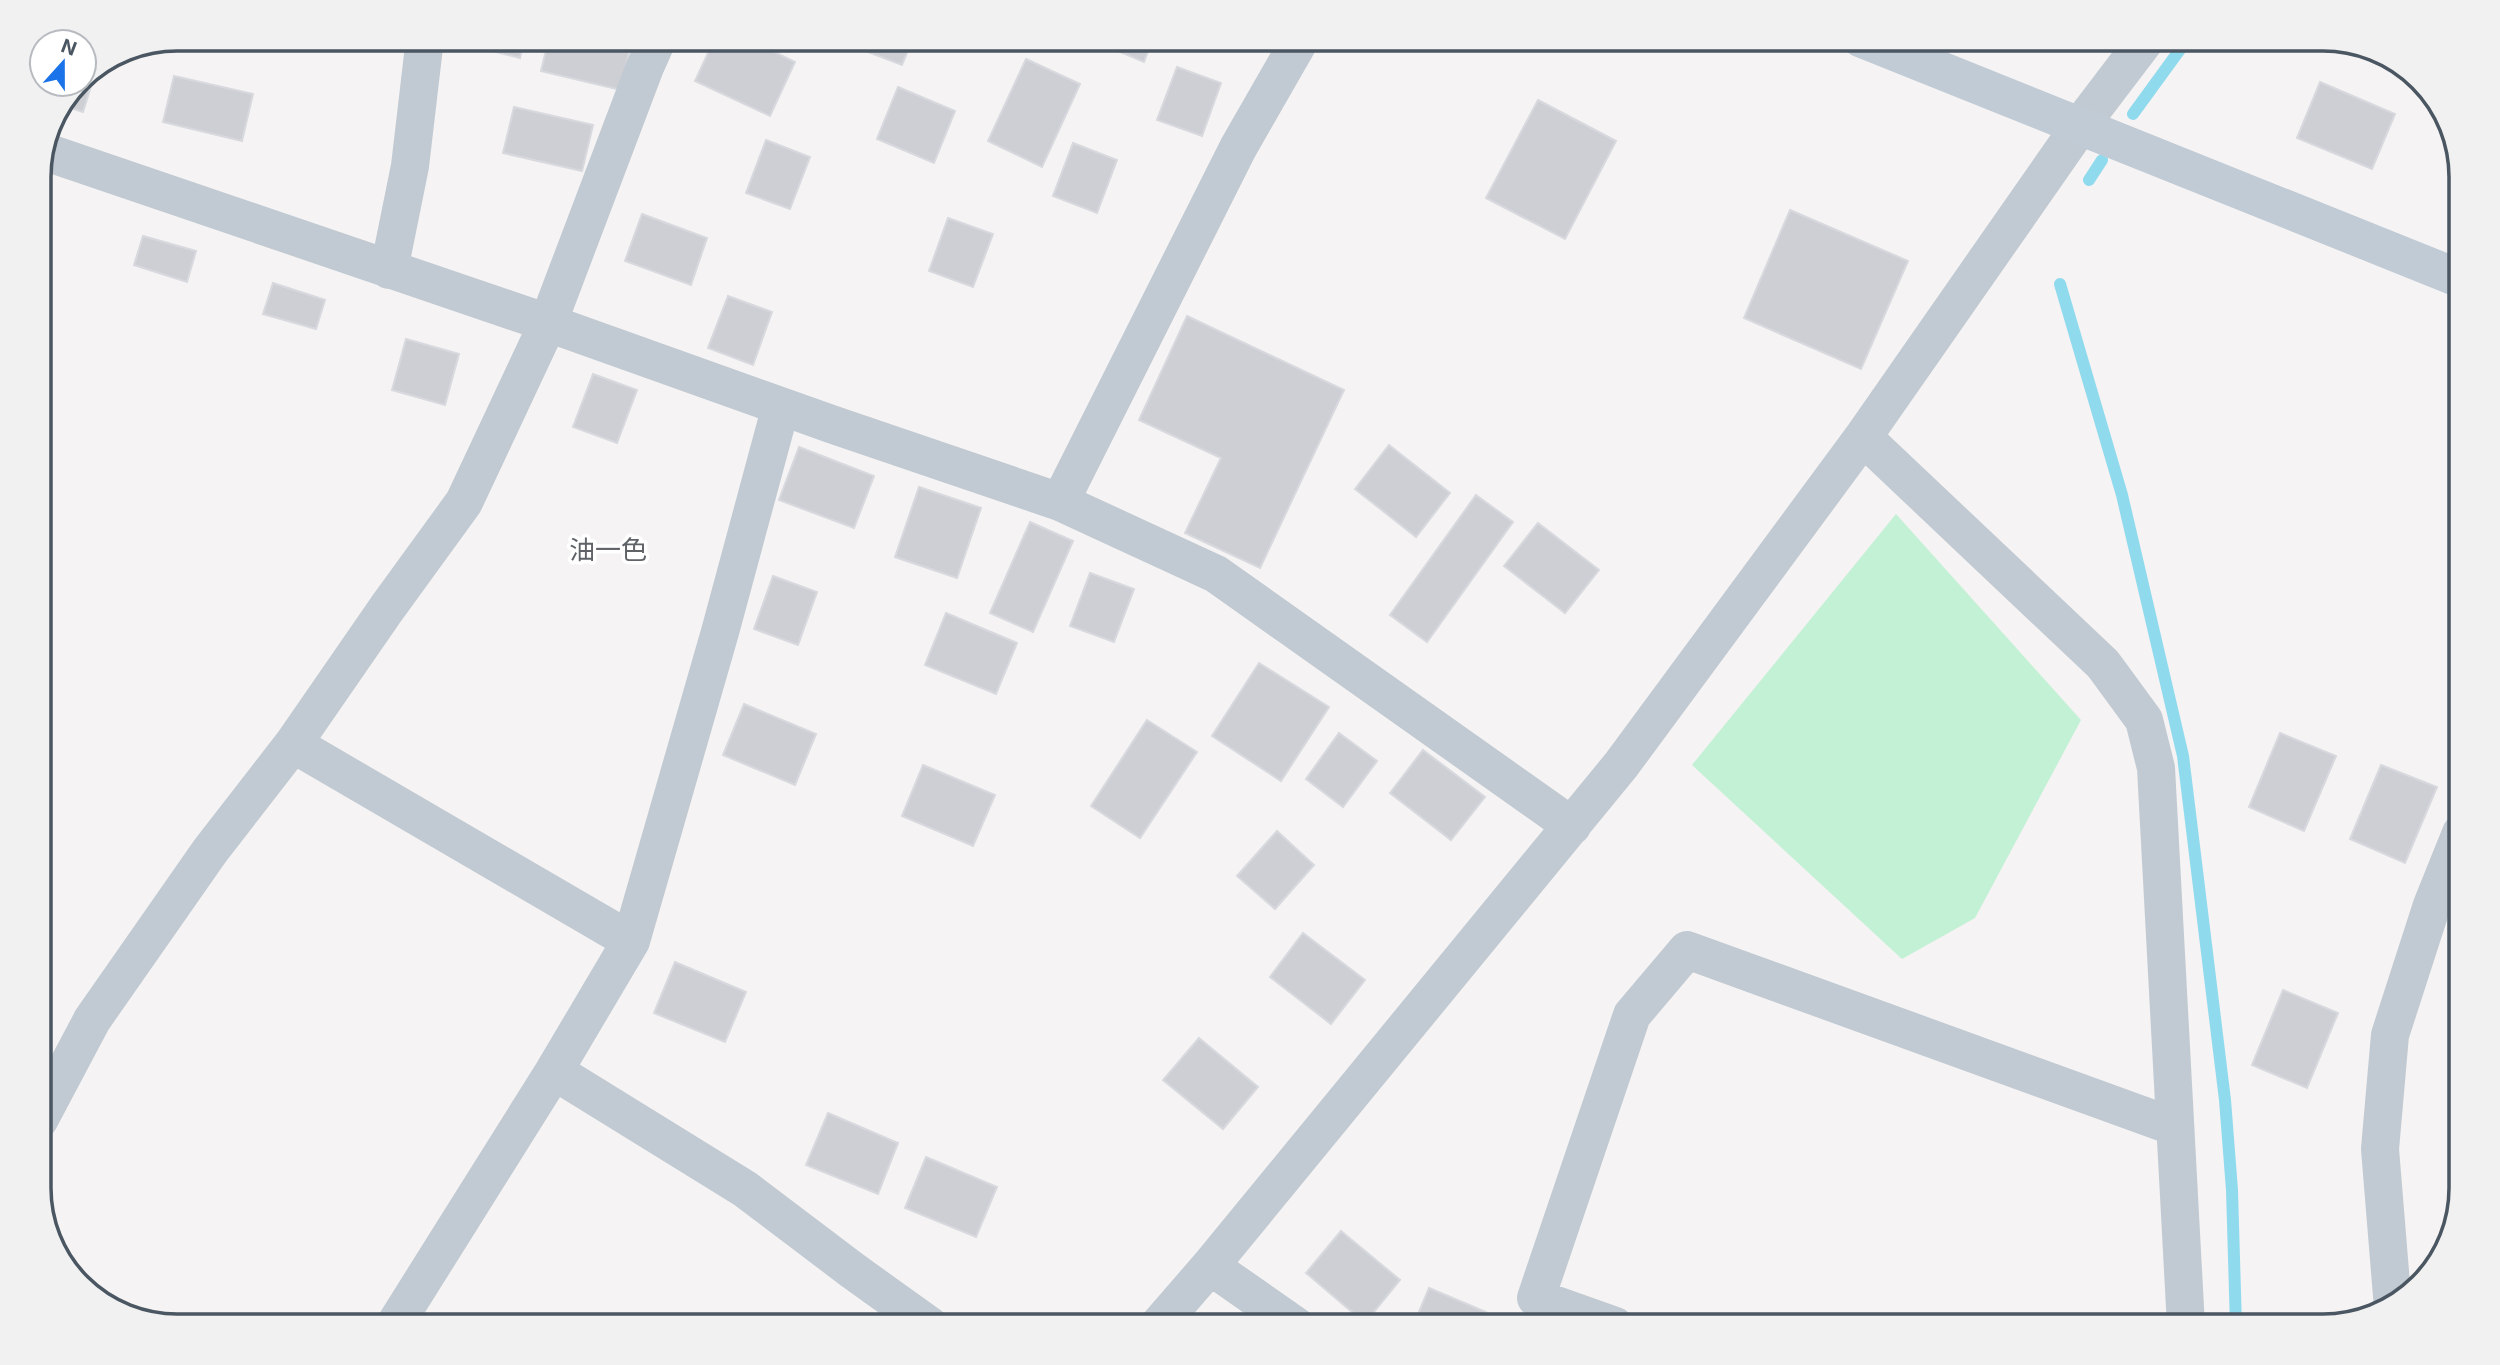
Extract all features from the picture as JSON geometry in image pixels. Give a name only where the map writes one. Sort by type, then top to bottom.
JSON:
[{"type":"street","points":[[389,270],[411,166],[424,51]]},
{"type":"street","points":[[51,1097],[92,1020],[210,851],[293,744],[464,502],[548,323],[652,51]]},
{"type":"street","points":[[1060,502],[1238,148],[1294,51]]},
{"type":"street","points":[[1892,51],[2449,274]]},
{"type":"street","points":[[1168,1314],[1621,765],[1863,437],[2080,126],[2137,51]]},
{"type":"street","points":[[53,154],[548,323],[1060,502],[1216,575],[1572,825]]},
{"type":"street","points":[[402,1314],[555,1071],[631,941],[720,632],[781,406]]},
{"type":"street","points":[[1863,437],[2104,664],[2144,719],[2156,768],[2185,1314]]},
{"type":"street","points":[[293,744],[631,941]]},
{"type":"street","points":[[2392,1294],[2380,1149],[2390,1035],[2432,905],[2449,863]]},
{"type":"street","points":[[1581,1314],[1536,1298],[1632,1014],[1687,950],[2175,1127]]},
{"type":"street","points":[[555,1071],[745,1189],[913,1314]]},
{"type":"street","points":[[1210,1266],[1279,1314]]},
{"type":"green space","points":[[1896,514],[2081,720],[1975,918],[1902,959],[1692,765]]},
{"type":"building","points":[[492,51],[521,51],[520,58]]},
{"type":"building","points":[[546,51],[629,51],[621,90],[541,71]]},
{"type":"building","points":[[709,51],[773,51],[795,62],[770,116],[695,81]]},
{"type":"building","points":[[866,51],[908,51],[902,65]]},
{"type":"building","points":[[1118,51],[1148,51],[1144,62]]},
{"type":"building","points":[[1026,59],[1080,84],[1042,167],[988,141]]},
{"type":"building","points":[[1177,67],[1221,83],[1202,136],[1157,120]]},
{"type":"building","points":[[174,76],[253,94],[242,141],[163,122]]},
{"type":"building","points":[[2320,82],[2395,114],[2372,169],[2297,138]]},
{"type":"building","points":[[898,87],[955,111],[934,163],[877,139]]},
{"type":"building","points":[[79,98],[87,98],[83,112],[72,108]]},
{"type":"building","points":[[1538,100],[1616,141],[1565,239],[1486,198]]},
{"type":"building","points":[[514,107],[593,125],[582,171],[503,153]]},
{"type":"building","points":[[766,140],[810,157],[790,209],[746,193]]},
{"type":"building","points":[[1073,143],[1117,160],[1097,213],[1053,196]]},
{"type":"building","points":[[1790,210],[1908,261],[1861,369],[1744,318]]},
{"type":"building","points":[[642,214],[707,238],[691,285],[625,261]]},
{"type":"building","points":[[948,218],[993,234],[973,287],[929,271]]},
{"type":"building","points":[[143,236],[196,251],[187,282],[134,265]]},
{"type":"building","points":[[273,283],[325,300],[316,329],[263,314]]},
{"type":"building","points":[[728,296],[772,312],[753,365],[708,348]]},
{"type":"building","points":[[1187,316],[1344,390],[1260,568],[1185,533],[1221,458],[1139,420]]},
{"type":"building","points":[[406,339],[459,354],[445,405],[392,390]]},
{"type":"building","points":[[593,374],[637,390],[617,443],[573,427]]},
{"type":"building","points":[[1389,445],[1450,493],[1416,537],[1355,489]]},
{"type":"building","points":[[799,447],[874,476],[854,528],[779,500]]},
{"type":"building","points":[[919,487],[981,508],[957,578],[895,557]]},
{"type":"building","points":[[1476,495],[1513,522],[1427,642],[1390,615]]},
{"type":"building","points":[[1030,522],[1073,541],[1033,632],[990,613]]},
{"type":"building","points":[[1538,523],[1599,570],[1565,613],[1504,566]]},
{"type":"building","points":[[1090,573],[1134,589],[1114,642],[1070,626]]},
{"type":"building","points":[[773,576],[817,592],[798,645],[754,629]]},
{"type":"building","points":[[946,613],[1017,643],[996,694],[925,665]]},
{"type":"building","points":[[1259,663],[1329,707],[1281,781],[1212,736]]},
{"type":"building","points":[[744,704],[816,734],[795,785],[723,755]]},
{"type":"building","points":[[1147,720],[1197,752],[1140,838],[1091,806]]},
{"type":"building","points":[[1339,733],[1377,761],[1343,807],[1306,779]]},
{"type":"building","points":[[2280,733],[2336,756],[2304,831],[2249,807]]},
{"type":"building","points":[[1423,750],[1485,797],[1451,840],[1390,793]]},
{"type":"building","points":[[923,765],[995,795],[973,846],[902,816]]},
{"type":"building","points":[[2381,765],[2437,787],[2405,863],[2350,839]]},
{"type":"building","points":[[1277,831],[1314,865],[1275,909],[1237,876]]},
{"type":"building","points":[[1303,933],[1365,980],[1331,1024],[1270,977]]},
{"type":"building","points":[[675,962],[746,992],[725,1042],[654,1013]]},
{"type":"building","points":[[2283,990],[2338,1013],[2307,1088],[2252,1065]]},
{"type":"building","points":[[1199,1038],[1258,1087],[1223,1129],[1163,1080]]},
{"type":"building","points":[[828,1113],[898,1143],[878,1194],[806,1165]]},
{"type":"building","points":[[926,1157],[997,1187],[976,1237],[905,1208]]},
{"type":"building","points":[[1341,1231],[1400,1280],[1372,1314],[1354,1314],[1306,1273]]},
{"type":"building","points":[[1429,1288],[1486,1312],[1485,1314],[1418,1314]]},
{"type":"waterway","points":[[2133,114],[2179,51]]},
{"type":"waterway","points":[[2089,180],[2102,160]]},
{"type":"waterway","points":[[2060,284],[2122,495],[2183,756],[2225,1100],[2232,1190],[2236,1314]]},
{"type":"district","name":"油一色","points":[[608,550]]}]
